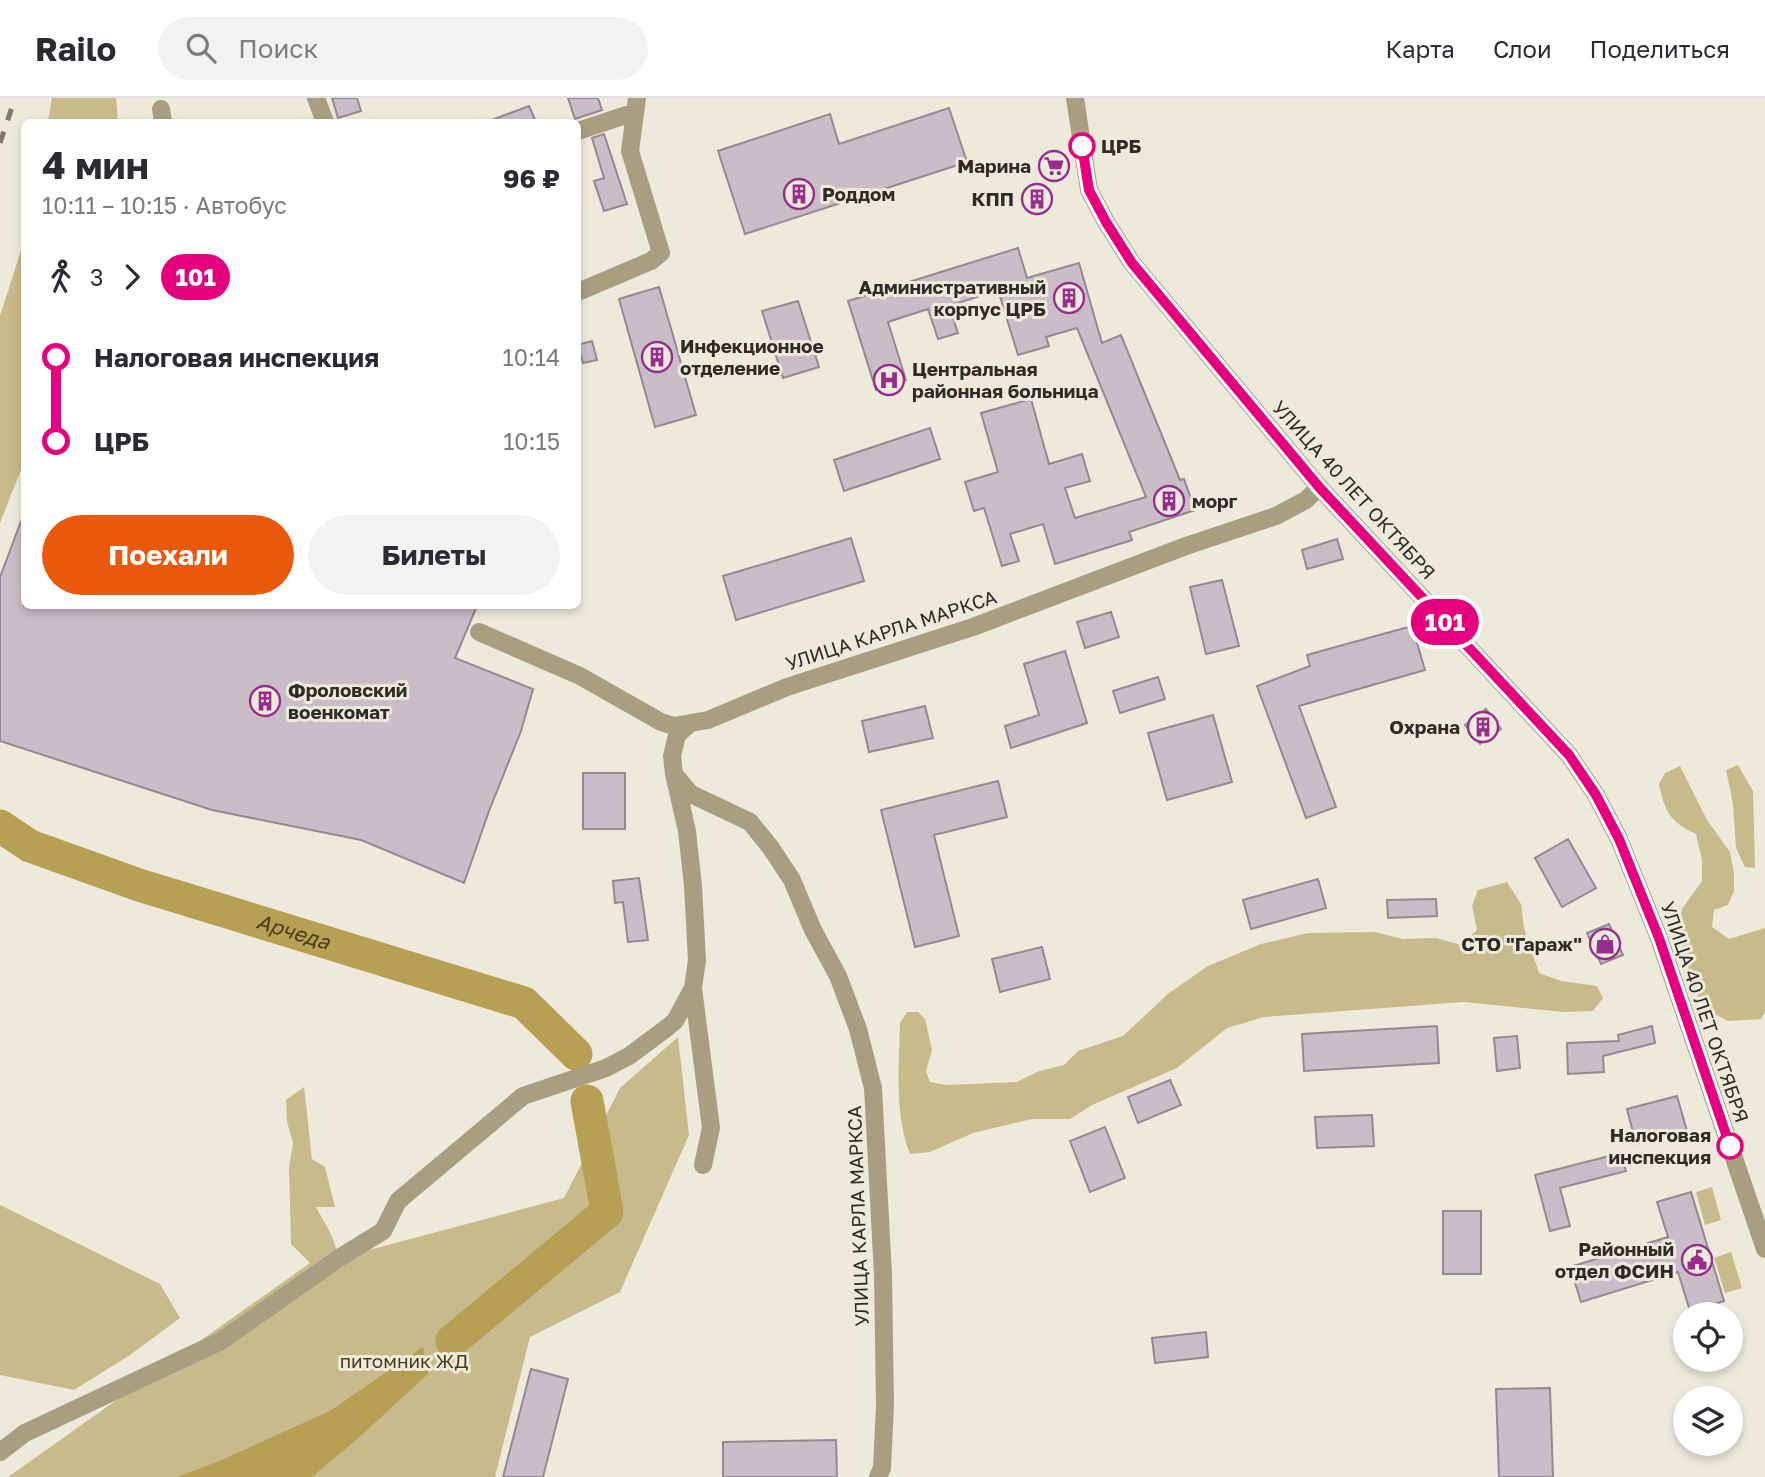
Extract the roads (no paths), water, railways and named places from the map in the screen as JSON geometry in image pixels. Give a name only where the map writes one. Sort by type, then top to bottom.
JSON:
[{"type":"street","points":[[316,98],[324,119]]},
{"type":"street","name":"УЛИЦА 40 ЛЕТ ОКТЯБРЯ","points":[[1075,98],[1089,190],[1132,263],[1319,487],[1569,755],[1596,795],[1619,839],[1659,938],[1765,1249]]},
{"type":"street","points":[[581,130],[636,105]]},
{"type":"street","points":[[581,291],[651,261],[661,253],[630,151],[636,105]]},
{"type":"street","name":"УЛИЦА КАРЛА МАРКСА","points":[[480,632],[580,676],[661,722],[674,726],[688,725],[708,720],[787,687],[973,627],[1186,546],[1276,516],[1307,500],[1319,487]]},
{"type":"street","points":[[688,725],[677,735],[672,756],[687,831],[693,887],[697,960],[693,988],[711,1128],[703,1166]]},
{"type":"street","name":"УЛИЦА КАРЛА МАРКСА","points":[[674,774],[691,794],[750,822],[771,848],[792,880],[813,930],[838,976],[858,1029],[873,1088],[883,1275],[885,1405],[882,1468],[878,1477]]},
{"type":"street","points":[[0,1452],[25,1433],[221,1341],[339,1258],[383,1231],[398,1201],[523,1096],[606,1068],[629,1056],[664,1031],[675,1021],[693,988]]},
{"type":"waterway","name":"Арчеда","points":[[0,826],[30,846],[139,885],[524,1003],[576,1054]]},
{"type":"waterway","name":"Арчеда","points":[[452,1341],[607,1212],[587,1101]]},
{"type":"railway","points":[[0,143],[15,98]]},
{"type":"place","name":"ЦРБ","points":[[1082,146]]},
{"type":"place","name":"Марина","points":[[1054,166]]},
{"type":"place","name":"Роддом","points":[[799,194]]},
{"type":"place","name":"КПП","points":[[1037,199]]},
{"type":"place","name":"Административный корпус ЦРБ","points":[[1069,298]]},
{"type":"place","name":"Инфекционное отделение","points":[[657,357]]},
{"type":"place","name":"Центральная районная больница","points":[[889,380]]},
{"type":"place","name":"морг","points":[[1169,501]]},
{"type":"place","name":"Фроловский военкомат","points":[[265,701]]},
{"type":"place","name":"Охрана","points":[[1483,727]]},
{"type":"place","name":"СТО \"Гараж\"","points":[[1605,944]]},
{"type":"place","name":"Налоговая инспекция","points":[[1730,1146]]},
{"type":"place","name":"Районный отдел ФСИН","points":[[1697,1260]]},
{"type":"park label","name":"питомник ЖД","points":[[404,1361]]}]
